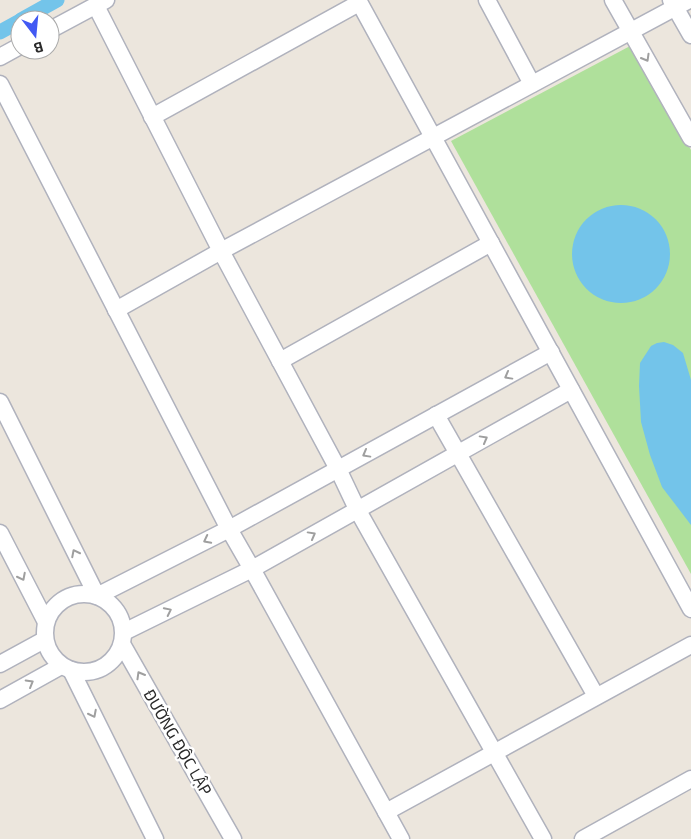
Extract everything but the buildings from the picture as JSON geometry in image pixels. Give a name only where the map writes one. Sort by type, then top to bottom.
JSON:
[{"type":"street","points":[[487,0],[532,84]]},
{"type":"street","points":[[613,0],[691,138]]},
{"type":"street","points":[[152,117],[359,1],[691,609]]},
{"type":"street","points":[[116,310],[630,31],[679,2],[691,35]]},
{"type":"street","points":[[60,25],[101,3],[152,117],[221,252],[338,469],[357,510],[543,839]]},
{"type":"street","points":[[0,84],[229,529],[401,839]]},
{"type":"street","points":[[280,361],[491,244]]},
{"type":"street","points":[[98,596],[229,529],[551,352]]},
{"type":"street","points":[[123,638],[571,390]]},
{"type":"street","points":[[0,402],[98,596]]},
{"type":"street","points":[[436,415],[596,696]]},
{"type":"street","points":[[0,533],[46,622]]},
{"type":"street","points":[[0,700],[66,668],[84,673],[96,671],[108,665],[117,656],[123,638],[122,621],[116,610],[108,602],[98,596],[85,594],[72,596],[61,602],[52,611],[46,622],[44,640],[52,656],[66,668],[155,839]]},
{"type":"street","name":"ĐƯỜNG ĐỘC LẬP","points":[[123,638],[233,839]]},
{"type":"street","points":[[0,664],[44,640]]},
{"type":"street","points":[[386,812],[691,644]]},
{"type":"street","points":[[583,839],[691,779]]},
{"type":"green space","points":[[632,45],[691,150],[691,574],[451,141]]},
{"type":"water","points":[[621,205],[640,209],[655,220],[666,235],[670,254],[666,273],[655,288],[640,299],[621,303],[602,299],[587,288],[576,273],[572,254],[576,235],[587,220],[602,209]]},
{"type":"water","points":[[664,342],[673,345],[683,353],[691,380],[691,525],[662,487],[650,455],[641,422],[640,363],[651,346]]},
{"type":"waterway","points":[[39,10],[57,0]]},
{"type":"waterway","points":[[0,32],[10,26]]}]
